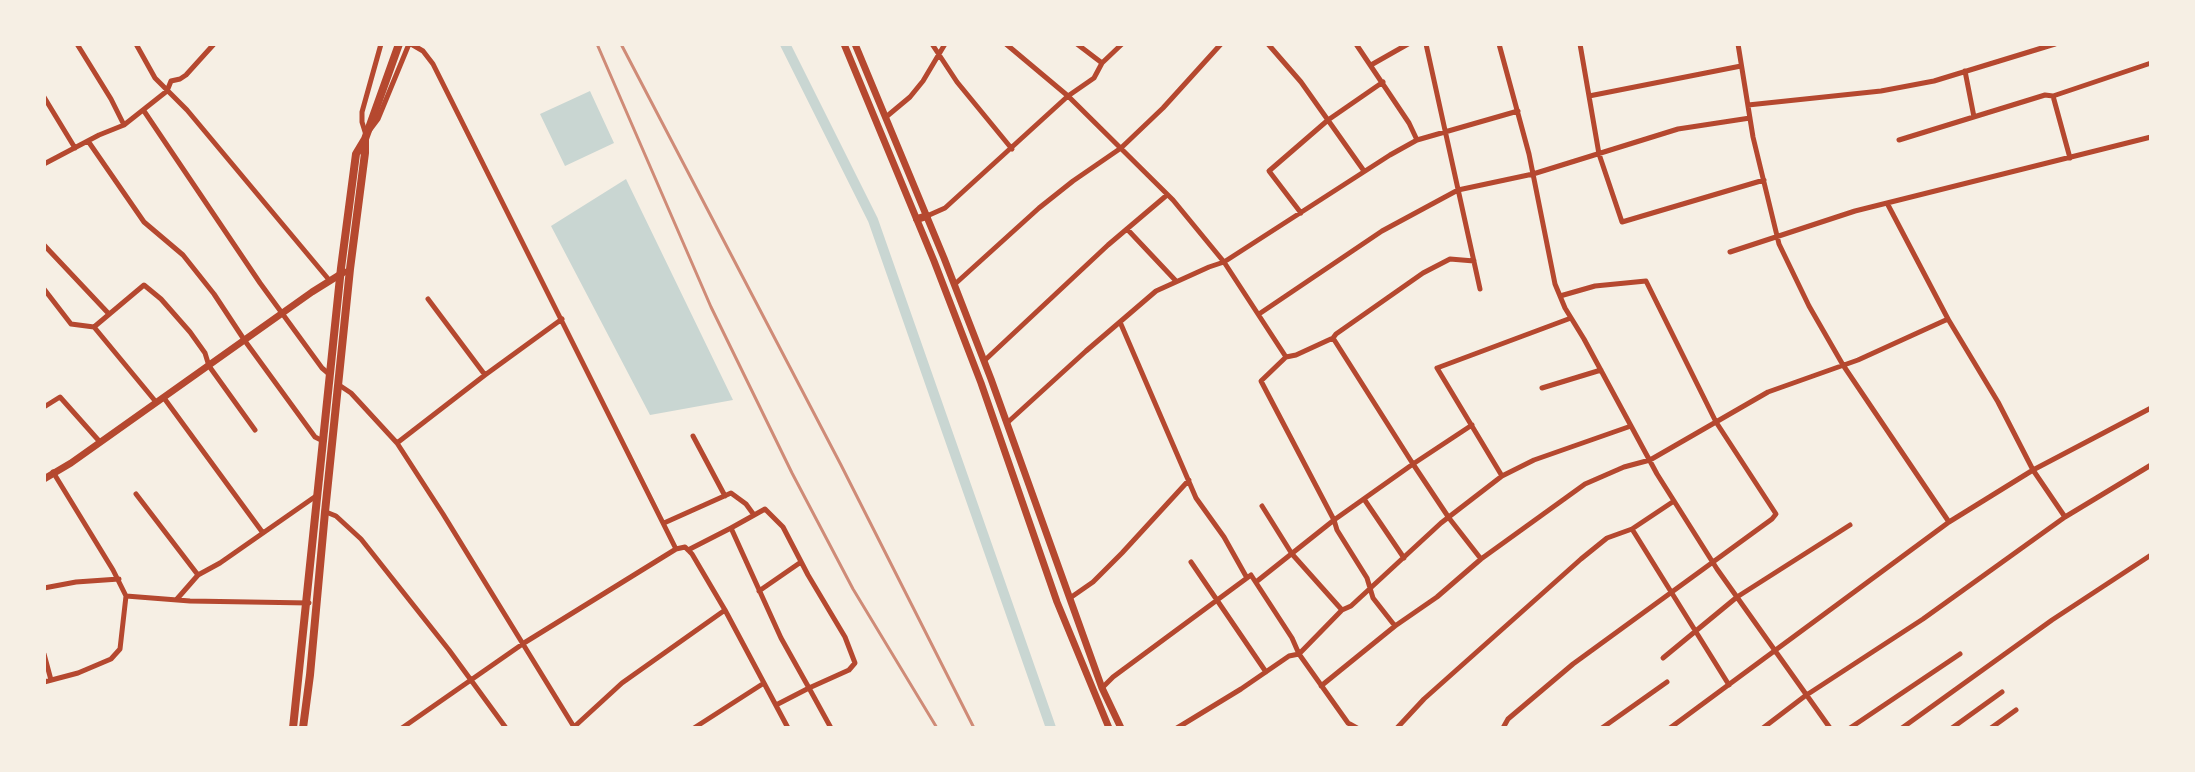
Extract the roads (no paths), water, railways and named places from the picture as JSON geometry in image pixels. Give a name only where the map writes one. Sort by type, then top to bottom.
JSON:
[{"type":"main road","points":[[303,728],[318,494],[340,274],[356,154],[372,120],[399,44]]},
{"type":"main road","points":[[844,44],[954,285],[1102,688],[1121,728]]},
{"type":"main road","points":[[855,44],[886,117],[1057,602],[1109,728]]},
{"type":"main road","points":[[293,728],[325,512],[365,137]]},
{"type":"main road","points":[[44,479],[350,269]]},
{"type":"street","points":[[77,44],[124,125]]},
{"type":"street","points":[[136,44],[155,78],[187,110],[330,281]]},
{"type":"street","points":[[44,164],[124,125],[144,111],[167,91],[171,81],[186,75],[214,44]]},
{"type":"street","points":[[365,137],[362,112],[381,44]]},
{"type":"street","points":[[365,137],[378,119],[413,44],[433,64],[676,549]]},
{"type":"street","points":[[932,44],[957,82],[1012,149]]},
{"type":"street","points":[[886,117],[910,97],[923,81],[945,44]]},
{"type":"street","points":[[1006,44],[1068,96],[1167,195],[1224,262],[1286,357]]},
{"type":"street","points":[[1077,44],[1102,63]]},
{"type":"street","points":[[922,217],[945,208],[1068,96],[1094,78],[1102,63],[1122,44]]},
{"type":"street","points":[[954,285],[1039,208],[1121,148],[1163,108],[1221,44]]},
{"type":"street","points":[[1268,44],[1301,82],[1364,171]]},
{"type":"street","points":[[1356,44],[1383,82],[1417,140]]},
{"type":"street","points":[[1371,65],[1408,44]]},
{"type":"street","points":[[1426,44],[1480,289]]},
{"type":"street","points":[[1499,44],[1518,111],[1560,296],[1674,501],[1774,651],[1830,728]]},
{"type":"street","points":[[1580,44],[1599,154],[1622,222],[1764,180]]},
{"type":"street","points":[[1738,44],[1750,118],[1777,236],[1809,306],[1843,365],[1949,522]]},
{"type":"street","points":[[1748,105],[1881,91],[1934,81],[2055,44]]},
{"type":"street","points":[[1899,140],[2045,95],[2053,96],[2151,63]]},
{"type":"street","points":[[1589,96],[1741,66]]},
{"type":"street","points":[[1965,71],[1974,117]]},
{"type":"street","points":[[1301,213],[1269,171],[1328,120],[1383,82]]},
{"type":"street","points":[[2053,96],[2070,158]]},
{"type":"street","points":[[44,97],[75,148]]},
{"type":"street","points":[[144,111],[282,314],[330,375]]},
{"type":"street","points":[[1006,424],[1156,291],[1224,262],[1417,140],[1518,111]]},
{"type":"street","points":[[1259,314],[1382,231],[1458,190],[1533,174],[1678,129],[1750,118]]},
{"type":"street","points":[[1730,252],[1855,211],[2151,137]]},
{"type":"street","points":[[88,141],[144,222],[183,255],[315,437],[324,441]]},
{"type":"street","points":[[983,361],[1167,195]]},
{"type":"street","points":[[1887,203],[2033,470],[2065,517]]},
{"type":"street","points":[[1127,229],[1176,281]]},
{"type":"street","points":[[44,245],[109,314]]},
{"type":"street","points":[[1395,626],[1373,598],[1367,578],[1337,530],[1261,381],[1286,357],[1333,338],[1423,273],[1450,259],[1474,261]]},
{"type":"street","points":[[1503,728],[1508,719],[1573,664],[1776,514],[1716,422],[1646,281],[1595,286],[1560,296]]},
{"type":"street","points":[[94,327],[144,285],[190,332],[205,353],[209,366],[255,430]]},
{"type":"street","points":[[44,289],[71,324],[94,327],[160,401],[263,533]]},
{"type":"street","points":[[428,299],[485,375]]},
{"type":"street","points":[[1502,476],[1437,368],[1571,318]]},
{"type":"street","points":[[397,443],[562,319]]},
{"type":"street","points":[[1321,686],[1395,626],[1437,597],[1481,559],[1585,484],[1624,467],[1650,460],[1768,392],[1843,365],[1948,319]]},
{"type":"street","points":[[1120,322],[1196,498],[1224,537],[1247,578]]},
{"type":"street","points":[[1333,338],[1449,518],[1481,559]]},
{"type":"street","points":[[1542,388],[1601,370]]},
{"type":"street","points":[[338,385],[362,403],[397,443],[574,727],[622,683],[725,610]]},
{"type":"street","points":[[44,407],[60,397],[100,442]]},
{"type":"street","points":[[1670,728],[1949,522],[2033,470],[2151,408]]},
{"type":"street","points":[[1256,582],[1334,520],[1472,425]]},
{"type":"street","points":[[1177,728],[1289,656],[1299,654],[1342,610],[1351,606],[1449,518],[1502,476],[1534,460],[1631,426]]},
{"type":"street","points":[[693,436],[725,496]]},
{"type":"street","points":[[1763,728],[2065,517],[2151,465]]},
{"type":"street","points":[[44,654],[48,681],[111,659],[120,649],[126,596],[119,579],[53,472]]},
{"type":"street","points":[[1069,599],[1093,582],[1189,480]]},
{"type":"street","points":[[664,523],[731,493],[746,504],[754,515]]},
{"type":"street","points":[[136,494],[198,575]]},
{"type":"street","points":[[177,600],[198,575],[318,494]]},
{"type":"street","points":[[1364,499],[1404,558]]},
{"type":"street","points":[[1397,728],[1424,699],[1581,559],[1607,538],[1632,529],[1674,501]]},
{"type":"street","points":[[1262,506],[1292,554],[1342,610]]},
{"type":"street","points":[[688,550],[765,509],[782,524],[845,637],[855,663],[849,670],[776,705]]},
{"type":"street","points":[[325,512],[336,516],[361,539],[506,728]]},
{"type":"street","points":[[1663,658],[1737,597],[1850,525]]},
{"type":"street","points":[[731,528],[781,638],[831,728]]},
{"type":"street","points":[[1632,529],[1729,685]]},
{"type":"street","points":[[402,728],[524,643],[676,549],[685,547],[725,610],[787,726],[780,728]]},
{"type":"street","points":[[1902,728],[2052,620],[2151,555]]},
{"type":"street","points":[[759,591],[801,562]]},
{"type":"street","points":[[1191,562],[1266,672]]},
{"type":"street","points":[[1102,688],[1251,575],[1321,686],[1348,723],[1357,728]]},
{"type":"street","points":[[44,580],[46,588],[119,579]]},
{"type":"street","points":[[126,596],[312,603]]},
{"type":"street","points":[[1850,728],[1960,654]]},
{"type":"street","points":[[1602,728],[1667,682]]},
{"type":"street","points":[[694,728],[764,683]]},
{"type":"street","points":[[1952,728],[2002,692]]},
{"type":"street","points":[[1991,728],[2016,710]]},
{"type":"street","points":[[413,720],[420,728]]},
{"type":"waterway","points":[[785,44],[873,220],[1051,728]]},
{"type":"railway","points":[[597,44],[711,307],[792,473],[853,589],[937,728]]},
{"type":"railway","points":[[621,44],[841,465],[974,728]]}]
